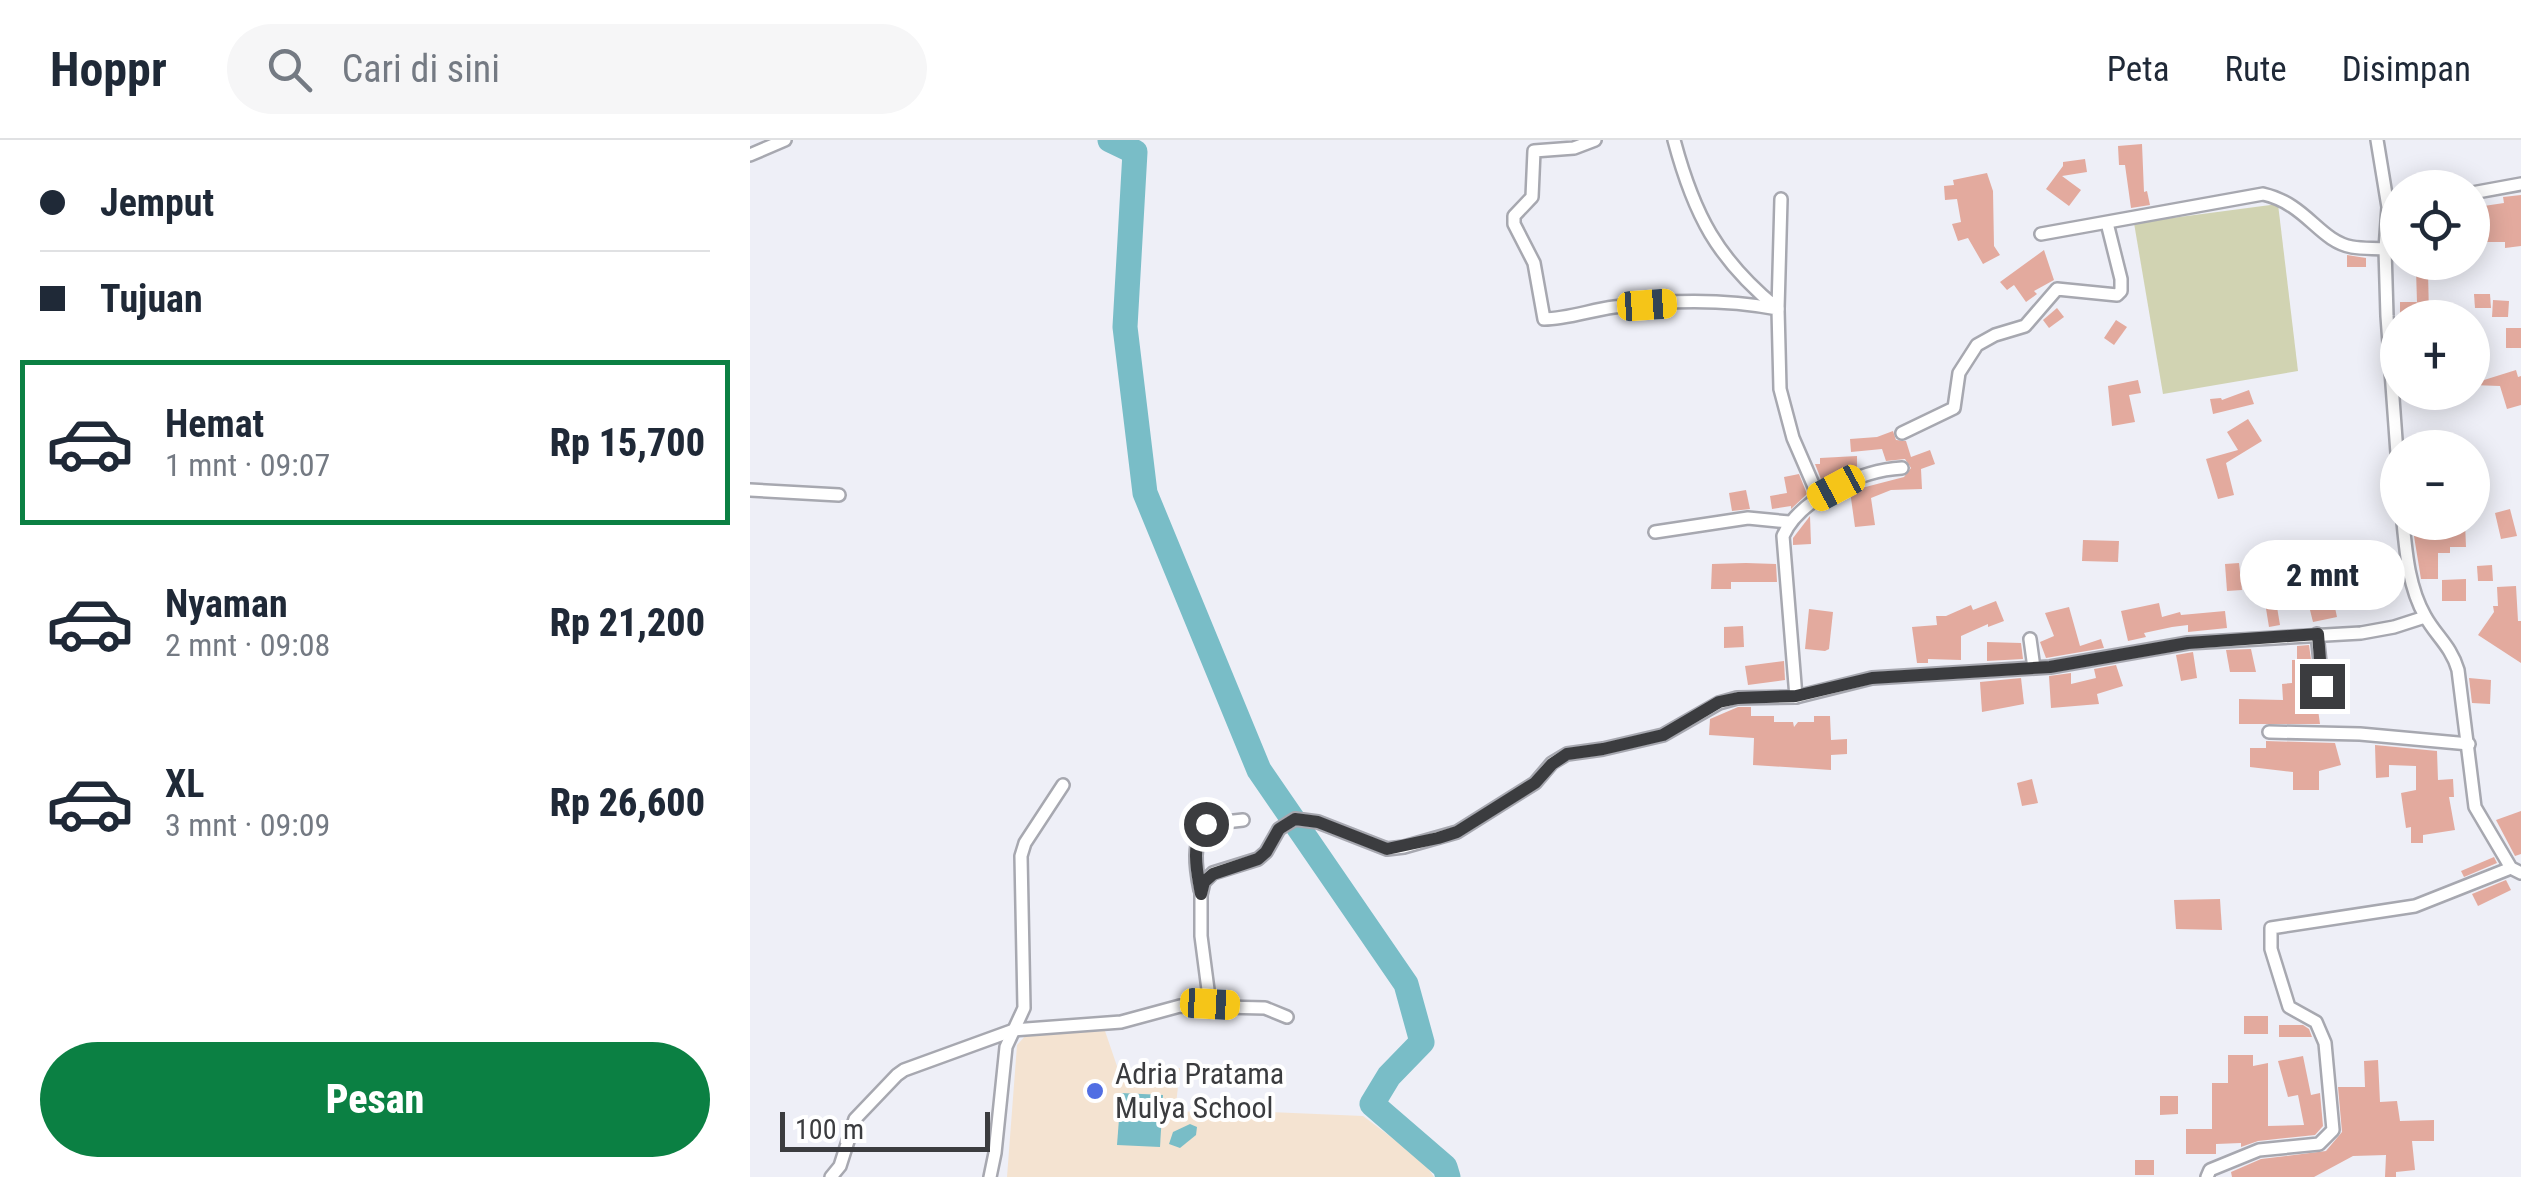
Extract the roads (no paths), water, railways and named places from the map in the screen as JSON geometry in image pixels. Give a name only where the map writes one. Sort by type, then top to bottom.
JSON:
[{"type":"street","points":[[750,155],[784,140]]},
{"type":"street","points":[[1595,140],[1574,148],[1534,151],[1532,197],[1514,216],[1514,224],[1534,262],[1544,319],[1615,307],[1679,303],[1744,302],[1778,309]]},
{"type":"street","points":[[1674,140],[1685,179],[1714,245],[1778,309]]},
{"type":"street","points":[[2376,140],[2384,170]]},
{"type":"street","points":[[2490,189],[2521,184]]},
{"type":"street","points":[[2042,234],[2262,194],[2284,199],[2329,237],[2350,247],[2380,249]]},
{"type":"street","points":[[1780,199],[1780,389],[1792,438],[1818,498]]},
{"type":"street","points":[[1902,433],[1954,408],[1959,374],[1977,345],[2025,326],[2057,288],[2117,294],[2121,290],[2122,279],[2107,223]]},
{"type":"street","points":[[2387,280],[2396,430]]},
{"type":"street","points":[[1796,696],[1782,536],[1789,522],[1818,498],[1876,469],[1902,468]]},
{"type":"street","points":[[750,490],[838,495]]},
{"type":"street","points":[[1655,532],[1748,518],[1789,522]]},
{"type":"street","points":[[2207,1177],[2210,1170],[2259,1150],[2319,1144],[2333,1130],[2325,1043],[2316,1022],[2289,1007],[2271,949],[2271,928],[2415,906],[2516,871],[2476,807],[2453,652],[2425,617],[2407,567],[2405,540]]},
{"type":"street","points":[[1201,894],[1204,882],[1213,874],[1258,859],[1279,829],[1295,819],[1318,822],[1387,849],[1404,847],[1457,832],[1535,783],[1567,754],[1663,735],[1719,702],[1796,696],[1872,678],[2034,668],[2188,643],[2360,633],[2425,617]]},
{"type":"street","points":[[2318,634],[2324,700]]},
{"type":"street","points":[[2030,639],[2034,668]]},
{"type":"street","points":[[2269,732],[2360,734],[2469,744]]},
{"type":"street","points":[[992,1176],[1004,1060],[1024,1008],[1021,856],[1025,843],[1063,785]]},
{"type":"street","points":[[1210,1004],[1196,856],[1200,830],[1206,824],[1243,820]]},
{"type":"street","points":[[831,1177],[850,1142],[856,1119],[904,1070],[1014,1030],[1120,1022],[1180,1006],[1210,1004],[1265,1008],[1287,1017]]},
{"type":"water","points":[[1121,1093],[1163,1095],[1160,1147],[1117,1145]]},
{"type":"water","points":[[1190,1124],[1197,1127],[1196,1135],[1180,1148],[1169,1144],[1173,1132]]},
{"type":"waterway","points":[[1110,140],[1135,152],[1125,327],[1145,493],[1259,770],[1406,984],[1422,1042],[1389,1076],[1372,1104],[1445,1167],[1448,1177]]},
{"type":"place","name":"Adria Pratama Mulya School","points":[[1095,1091]]}]
